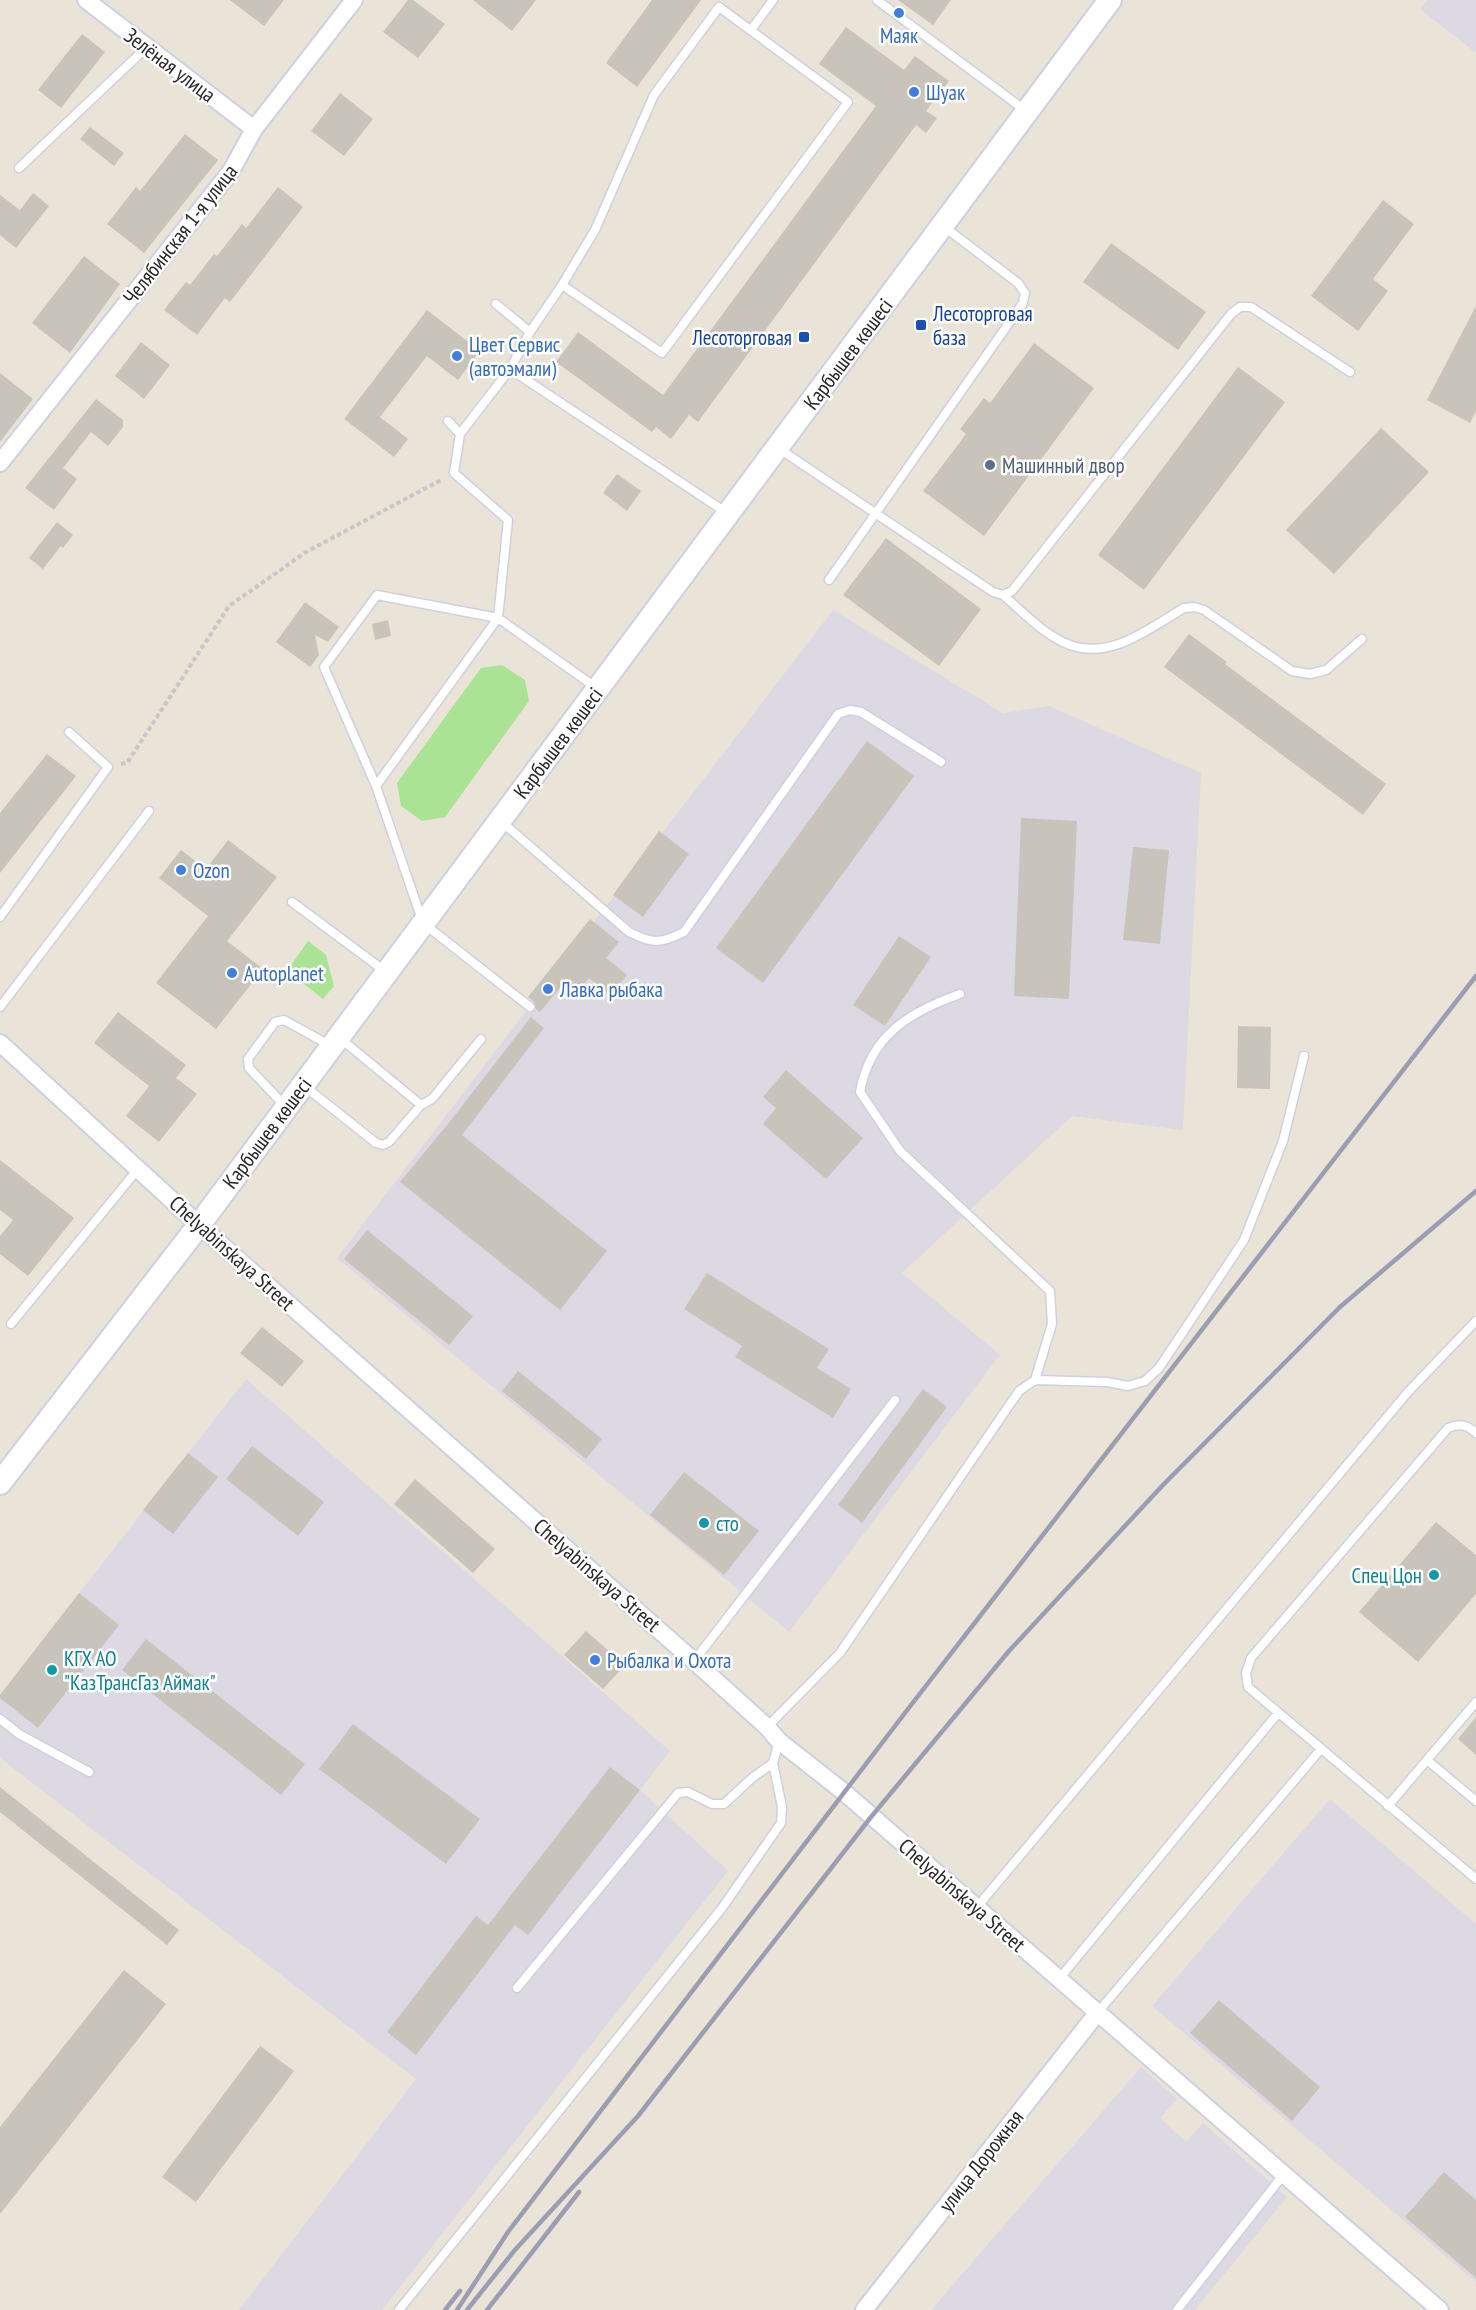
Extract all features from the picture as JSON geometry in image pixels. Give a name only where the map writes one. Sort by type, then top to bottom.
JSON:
[{"type":"main road","name":"Карбышев көшесі","points":[[0,1483],[199,1224],[1110,0]]},
{"type":"street","name":"Зелёная улица","points":[[86,0],[254,129]]},
{"type":"street","name":"Челябинская 1-я улица","points":[[0,464],[231,171],[254,129],[354,0]]},
{"type":"street","name":"Chelyabinskaya Street","points":[[0,1043],[199,1224],[694,1661],[767,1727],[780,1742],[845,1793],[1440,2310]]},
{"type":"street","name":"улица Дорожная","points":[[864,2310],[1098,2012]]},
{"type":"lane","points":[[751,30],[773,0]]},
{"type":"lane","points":[[878,0],[1027,112]]},
{"type":"lane","points":[[375,786],[498,618],[508,520],[454,472],[460,434],[510,369],[530,332],[595,230],[654,95],[719,6],[848,102],[662,353],[562,285]]},
{"type":"lane","points":[[19,168],[147,47]]},
{"type":"lane","points":[[829,580],[1023,303],[1025,293],[1018,283],[943,226]]},
{"type":"lane","points":[[496,304],[530,332]]},
{"type":"lane","points":[[1003,595],[1012,591],[1231,314],[1240,308],[1251,308],[1350,372]]},
{"type":"lane","points":[[510,369],[728,514]]},
{"type":"lane","points":[[448,421],[460,434]]},
{"type":"lane","points":[[778,447],[993,592],[1003,595],[1048,632],[1070,645],[1094,649],[1117,646],[1184,608],[1194,607],[1204,610],[1292,671],[1310,674],[1326,670],[1362,639]]},
{"type":"lane","points":[[530,1007],[423,923],[375,786],[324,667],[376,595],[498,618],[598,689]]},
{"type":"lane","points":[[500,820],[630,932],[648,941],[665,941],[684,932],[838,714],[850,710],[861,712],[941,762]]},
{"type":"lane","points":[[0,917],[108,767],[69,732]]},
{"type":"lane","points":[[0,1007],[149,811]]},
{"type":"lane","points":[[292,902],[387,972]]},
{"type":"lane","points":[[960,994],[915,1014],[886,1036],[864,1071],[860,1092],[900,1151],[1050,1291],[1052,1324],[1035,1380]]},
{"type":"lane","points":[[286,1107],[249,1068],[248,1063],[248,1059],[275,1022],[284,1020],[335,1042],[421,1105]]},
{"type":"lane","points":[[303,1085],[376,1143],[383,1145],[389,1142],[421,1105],[432,1099],[481,1040]]},
{"type":"lane","points":[[767,1727],[840,1653],[1019,1391],[1035,1380],[1107,1382],[1128,1386],[1145,1381],[1159,1368],[1244,1240],[1283,1141],[1304,1056]]},
{"type":"lane","points":[[11,1324],[138,1169]]},
{"type":"lane","points":[[977,1907],[1408,1392],[1476,1321]]},
{"type":"lane","points":[[694,1661],[895,1400]]},
{"type":"lane","points":[[1476,1433],[1467,1425],[1455,1425],[1448,1428],[1251,1658],[1246,1673],[1248,1687],[1476,1879]]},
{"type":"lane","points":[[1388,1806],[1476,1702]]},
{"type":"lane","points":[[1059,1979],[1278,1713]]},
{"type":"lane","points":[[0,1719],[19,1734],[89,1772]]},
{"type":"lane","points":[[399,2310],[722,1908],[781,1823],[782,1807],[773,1763],[780,1742]]},
{"type":"lane","points":[[1098,2012],[1321,1749]]},
{"type":"lane","points":[[1427,1760],[1476,1801]]},
{"type":"lane","points":[[517,1988],[678,1793],[688,1792],[712,1804],[724,1804],[752,1778],[773,1763]]},
{"type":"lane","points":[[1177,2310],[1284,2174]]},
{"type":"path","points":[[108,767],[127,763],[229,606],[306,552],[454,472]]},
{"type":"shaded area","points":[[1427,0],[1476,0],[1476,53],[1420,9]]},
{"type":"shaded area","points":[[833,610],[1003,713],[1049,706],[1201,773],[1183,1130],[1072,1116],[902,1273],[1000,1355],[789,1632],[337,1258]]},
{"type":"shaded area","points":[[246,1379],[670,1751],[640,1790],[728,1871],[382,2310],[239,2310],[416,2079],[0,1758],[0,1695]]},
{"type":"shaded area","points":[[1330,1799],[1476,1924],[1476,2282],[1152,2006]]},
{"type":"shaded area","points":[[1141,2067],[1177,2099],[1160,2118],[1186,2142],[1203,2123],[1287,2197],[1195,2310],[931,2310]]},
{"type":"green space","points":[[502,665],[525,680],[529,701],[445,817],[422,821],[401,806],[397,783],[481,668]]},
{"type":"green space","points":[[308,941],[326,955],[334,986],[323,999],[287,971]]},
{"type":"building","points":[[230,0],[284,0],[264,26]]},
{"type":"building","points":[[408,0],[413,0],[445,24],[418,58],[383,32]]},
{"type":"building","points":[[473,0],[536,0],[512,31]]},
{"type":"building","points":[[652,0],[701,0],[637,87],[606,63]]},
{"type":"building","points":[[898,0],[951,0],[933,25]]},
{"type":"building","points":[[846,27],[904,70],[915,56],[949,81],[926,111],[937,118],[926,133],[916,125],[698,422],[689,415],[671,439],[656,427],[652,432],[556,362],[578,332],[663,395],[876,106],[819,64]]},
{"type":"building","points":[[82,34],[105,52],[61,108],[38,90]]},
{"type":"building","points":[[340,93],[373,119],[344,156],[311,131]]},
{"type":"building","points":[[90,127],[124,153],[114,166],[80,139]]},
{"type":"building","points":[[185,134],[218,160],[144,253],[107,224],[136,187],[140,191]]},
{"type":"building","points":[[278,187],[303,207],[230,302],[225,298],[197,335],[164,310],[186,282],[190,285],[214,254],[217,256],[242,224],[246,228]]},
{"type":"building","points":[[33,193],[49,206],[16,248],[0,235],[0,195],[20,210]]},
{"type":"building","points":[[1383,200],[1414,224],[1373,279],[1388,291],[1358,331],[1311,296]]},
{"type":"building","points":[[1111,243],[1206,312],[1178,350],[1083,282]]},
{"type":"building","points":[[84,256],[120,284],[70,353],[32,323]]},
{"type":"building","points":[[1476,306],[1476,411],[1470,423],[1427,400]]},
{"type":"building","points":[[427,310],[480,351],[458,380],[427,356],[380,417],[408,439],[394,457],[344,419]]},
{"type":"building","points":[[141,342],[170,365],[144,399],[115,376]]},
{"type":"building","points":[[1034,343],[1094,388],[984,536],[923,491],[966,434],[960,429],[984,398],[990,403]]},
{"type":"building","points":[[1238,367],[1285,402],[1144,590],[1098,555]]},
{"type":"building","points":[[0,373],[33,399],[0,442]]},
{"type":"building","points":[[96,399],[123,420],[123,427],[108,446],[91,432],[63,468],[77,479],[54,510],[25,488]]},
{"type":"building","points":[[1381,428],[1429,472],[1334,574],[1286,530]]},
{"type":"building","points":[[617,474],[641,491],[627,511],[603,493]]},
{"type":"building","points":[[57,522],[73,535],[43,569],[29,558]]},
{"type":"building","points":[[886,538],[981,609],[939,666],[843,595]]},
{"type":"building","points":[[305,602],[339,627],[328,642],[315,635],[319,655],[310,667],[276,642]]},
{"type":"building","points":[[388,620],[391,636],[375,640],[372,624]]},
{"type":"building","points":[[1189,634],[1227,662],[1225,664],[1386,784],[1363,815],[1164,667]]},
{"type":"building","points":[[867,741],[914,776],[763,983],[716,948]]},
{"type":"building","points":[[47,754],[76,776],[0,873],[0,813]]},
{"type":"building","points":[[1021,818],[1077,821],[1069,999],[1014,996]]},
{"type":"building","points":[[659,831],[689,854],[643,917],[613,895]]},
{"type":"building","points":[[228,840],[277,877],[227,941],[263,969],[216,1029],[156,983],[208,916],[159,878],[181,850],[206,869]]},
{"type":"building","points":[[1133,847],[1169,850],[1160,944],[1123,940]]},
{"type":"building","points":[[590,919],[619,942],[606,958],[627,975],[611,995],[589,978],[576,994],[563,984],[540,1012],[528,997]]},
{"type":"building","points":[[899,936],[931,957],[885,1026],[853,1005]]},
{"type":"building","points":[[118,1012],[186,1065],[176,1078],[197,1094],[159,1142],[126,1116],[149,1086],[94,1043]]},
{"type":"building","points":[[531,1017],[544,1028],[462,1135],[607,1251],[560,1310],[400,1182]]},
{"type":"building","points":[[1238,1026],[1271,1027],[1270,1089],[1237,1088]]},
{"type":"building","points":[[786,1070],[863,1138],[826,1179],[763,1124],[776,1108],[763,1097]]},
{"type":"building","points":[[0,1160],[74,1218],[28,1276],[0,1254],[0,1236],[13,1220],[0,1210]]},
{"type":"building","points":[[367,1230],[473,1316],[449,1345],[344,1259]]},
{"type":"building","points":[[707,1273],[829,1349],[817,1368],[851,1389],[833,1418],[735,1357],[742,1346],[684,1309]]},
{"type":"building","points":[[262,1327],[304,1361],[282,1387],[240,1353]]},
{"type":"building","points":[[518,1371],[602,1439],[586,1459],[502,1391]]},
{"type":"building","points":[[923,1389],[947,1407],[862,1523],[838,1505]]},
{"type":"building","points":[[252,1446],[324,1502],[298,1536],[226,1479]]},
{"type":"building","points":[[188,1453],[218,1477],[173,1534],[143,1510]]},
{"type":"building","name":"сто","points":[[684,1472],[759,1531],[724,1575],[650,1515]]},
{"type":"building","points":[[415,1479],[495,1549],[473,1573],[394,1504]]},
{"type":"building","name":"Спец Цон","points":[[1436,1522],[1476,1555],[1476,1594],[1418,1662],[1359,1612]]},
{"type":"building","name":"КГХ АО \"КазТрансГаз Аймак\"","points":[[79,1593],[119,1625],[38,1728],[0,1698],[0,1695]]},
{"type":"building","name":"Рыбалка и Охота","points":[[586,1631],[625,1665],[603,1689],[564,1655]]},
{"type":"building","points":[[146,1639],[305,1764],[281,1795],[122,1670]]},
{"type":"building","points":[[1476,1717],[1476,1755],[1458,1739]]},
{"type":"building","points":[[353,1724],[480,1819],[446,1864],[319,1769]]},
{"type":"building","points":[[610,1767],[640,1790],[528,1935],[515,1925],[416,2055],[387,2032],[476,1916],[488,1925]]},
{"type":"building","points":[[0,1787],[179,1930],[167,1945],[0,1812]]},
{"type":"building","points":[[124,1970],[166,2004],[0,2214],[0,2127]]},
{"type":"building","points":[[1219,2000],[1320,2087],[1292,2121],[1190,2033]]},
{"type":"building","points":[[260,2046],[294,2071],[196,2202],[162,2177]]},
{"type":"building","points":[[1444,2172],[1476,2200],[1476,2278],[1405,2217]]},
{"type":"railway","points":[[457,2310],[508,2232],[908,1709],[1476,976]]},
{"type":"railway","points":[[467,2310],[514,2251],[638,2116],[871,1817],[1009,1651],[1162,1486],[1340,1307],[1476,1191]]},
{"type":"railway","points":[[487,2310],[579,2192]]},
{"type":"railway","points":[[445,2310],[460,2291]]},
{"type":"place","name":"Маяк","points":[[899,13]]},
{"type":"place","name":"Шуак","points":[[914,92]]},
{"type":"place","name":"Лесоторговая база","points":[[921,325]]},
{"type":"place","name":"Лесоторговая","points":[[804,337]]},
{"type":"place","name":"Цвет Сервис (автоэмали)","points":[[457,356]]},
{"type":"place","name":"Машинный двор","points":[[990,465]]},
{"type":"place","name":"Ozon","points":[[181,870]]},
{"type":"place","name":"Autoplanet","points":[[232,973]]},
{"type":"place","name":"Лавка рыбака","points":[[548,989]]},
{"type":"place","name":"сто","points":[[704,1523]]},
{"type":"place","name":"Спец Цон","points":[[1434,1575]]},
{"type":"place","name":"Рыбалка и Охота","points":[[595,1660]]},
{"type":"place","name":"КГХ АО \"КазТрансГаз Аймак\"","points":[[52,1670]]}]
